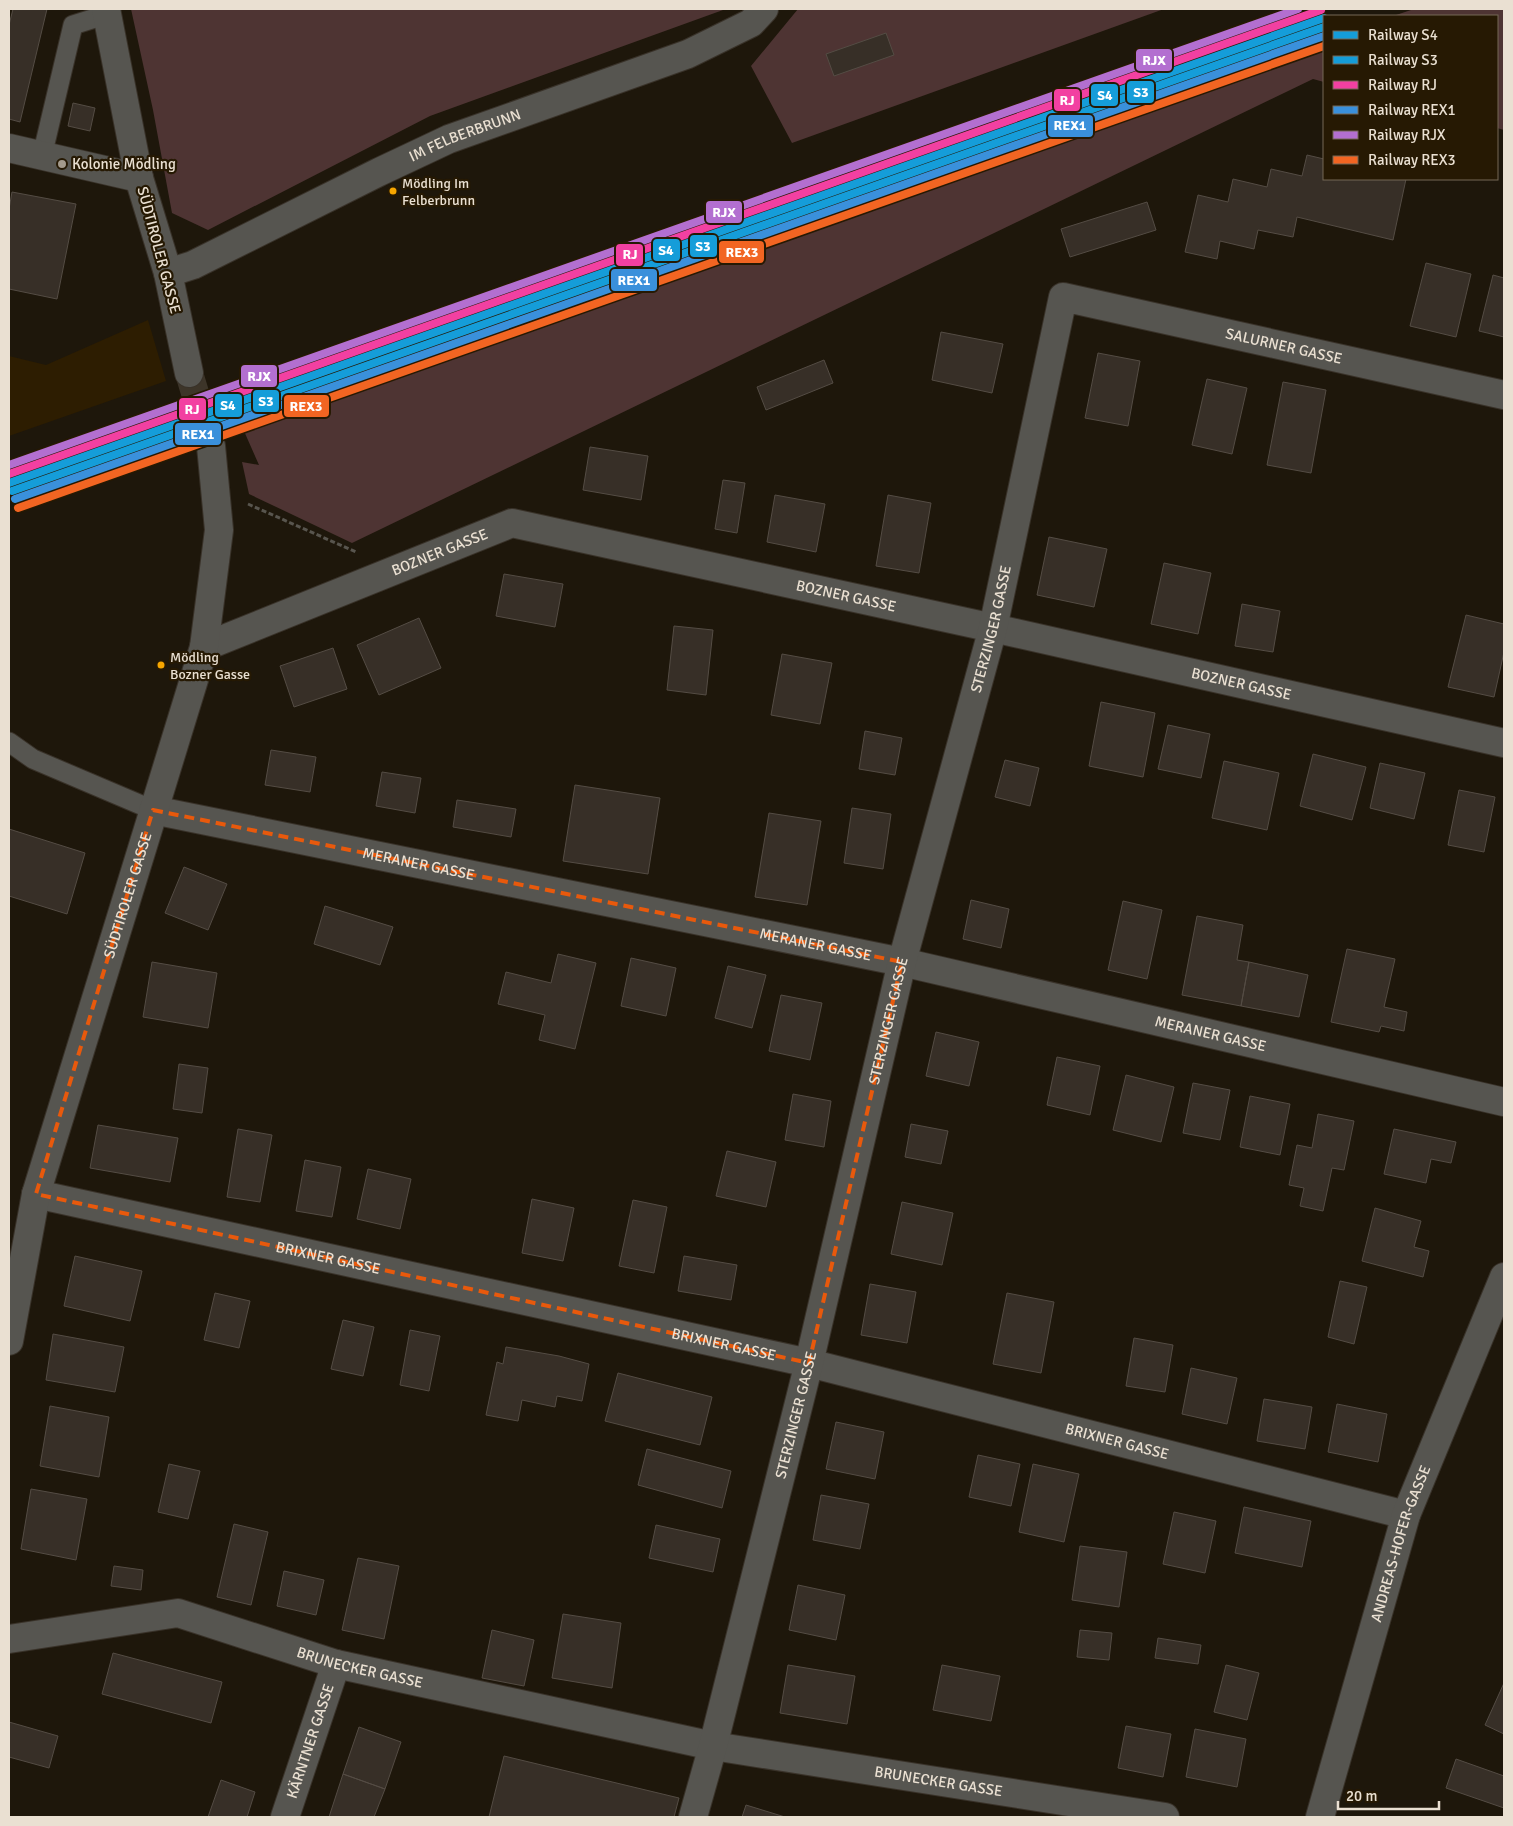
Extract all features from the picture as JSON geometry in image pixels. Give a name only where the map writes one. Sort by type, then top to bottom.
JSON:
[{"type":"street","name":"IM FELBERBRUNN","points":[[168,273],[193,265],[449,139],[688,54],[751,23],[764,9]]},
{"type":"street","name":"SÜDTIROLER GASSE","points":[[107,12],[139,178],[168,273],[189,373]]},
{"type":"street","points":[[9,148],[139,178]]},
{"type":"street","name":"SALURNER GASSE","points":[[1063,297],[1504,395]]},
{"type":"street","name":"STERZINGER GASSE","points":[[713,1746],[809,1363],[902,962],[993,628],[1063,297]]},
{"type":"street","name":"SÜDTIROLER GASSE","points":[[9,1340],[36,1194],[204,648],[219,530],[211,446]]},
{"type":"street","name":"BOZNER GASSE","points":[[204,648],[512,524],[993,628],[1504,743]]},
{"type":"street","name":"MERANER GASSE","points":[[153,810],[902,962],[1504,1102]]},
{"type":"street","name":"BRIXNER GASSE","points":[[36,1194],[809,1363],[1406,1515]]},
{"type":"street","name":"ANDREAS-HOFER-GASSE","points":[[1320,1817],[1406,1515],[1504,1277]]},
{"type":"street","name":"BRUNECKER GASSE","points":[[9,1639],[178,1613],[336,1664],[713,1746],[1165,1817]]},
{"type":"street","name":"KÄRNTNER GASSE","points":[[285,1817],[336,1664]]},
{"type":"street","points":[[693,1817],[713,1746]]},
{"type":"lane","points":[[42,156],[73,25],[107,12]]},
{"type":"lane","points":[[9,742],[33,759],[153,810]]},
{"type":"path","points":[[215,489],[396,570]]},
{"type":"highlighted area","points":[[153,810],[902,962],[809,1363],[36,1194]]},
{"type":"shaded area","points":[[131,9],[723,10],[430,116],[208,230],[172,213],[153,110]]},
{"type":"shaded area","points":[[798,9],[1164,9],[792,143],[751,66]]},
{"type":"shaded area","points":[[1414,9],[1504,9],[1504,130],[1498,128],[1498,15],[1396,15]]},
{"type":"shaded area","points":[[1323,41],[1323,82],[1313,79],[352,543],[249,494],[242,462],[259,465],[240,422]]},
{"type":"shaded area","points":[[148,320],[166,381],[9,436],[9,356],[46,365]]},
{"type":"building","points":[[13,9],[47,9],[20,122],[9,119],[9,25]]},
{"type":"building","points":[[886,33],[894,55],[834,76],[826,54]]},
{"type":"building","points":[[73,103],[95,108],[90,131],[68,126]]},
{"type":"building","points":[[1307,155],[1323,159],[1323,180],[1406,180],[1393,240],[1297,217],[1293,237],[1258,230],[1254,249],[1220,241],[1217,259],[1185,252],[1198,195],[1228,202],[1233,179],[1267,187],[1271,169],[1302,176]]},
{"type":"building","points":[[12,192],[76,204],[57,299],[9,289],[9,209]]},
{"type":"building","points":[[1147,202],[1156,230],[1070,257],[1061,229]]},
{"type":"building","points":[[1426,263],[1471,274],[1456,337],[1410,326]]},
{"type":"building","points":[[1493,275],[1504,278],[1504,337],[1479,331]]},
{"type":"building","points":[[941,332],[1003,344],[992,393],[932,380]]},
{"type":"building","points":[[1098,353],[1140,361],[1128,426],[1085,418]]},
{"type":"building","points":[[824,360],[833,383],[766,410],[757,387]]},
{"type":"building","points":[[1207,379],[1247,388],[1232,454],[1192,445]]},
{"type":"building","points":[[1283,382],[1326,390],[1311,473],[1267,465]]},
{"type":"building","points":[[590,447],[648,456],[641,500],[583,490]]},
{"type":"building","points":[[723,480],[745,483],[737,533],[715,529]]},
{"type":"building","points":[[775,495],[825,504],[816,552],[767,542]]},
{"type":"building","points":[[888,495],[931,503],[919,573],[876,566]]},
{"type":"building","points":[[1049,537],[1107,549],[1094,607],[1037,595]]},
{"type":"building","points":[[1164,563],[1211,573],[1198,634],[1151,624]]},
{"type":"building","points":[[504,574],[563,584],[555,627],[496,616]]},
{"type":"building","points":[[1242,604],[1280,611],[1273,652],[1235,646]]},
{"type":"building","points":[[1466,615],[1504,624],[1504,652],[1494,697],[1448,687]]},
{"type":"building","points":[[419,618],[441,668],[379,695],[357,645]]},
{"type":"building","points":[[674,626],[713,630],[706,695],[667,690]]},
{"type":"building","points":[[333,648],[347,689],[294,707],[280,666]]},
{"type":"building","points":[[782,654],[832,663],[820,724],[771,715]]},
{"type":"building","points":[[1101,702],[1155,713],[1143,777],[1089,766]]},
{"type":"building","points":[[1168,725],[1210,734],[1201,778],[1158,769]]},
{"type":"building","points":[[865,731],[902,738],[895,775],[859,769]]},
{"type":"building","points":[[271,750],[316,757],[310,792],[265,785]]},
{"type":"building","points":[[1313,754],[1366,767],[1352,820],[1300,806]]},
{"type":"building","points":[[1005,760],[1039,768],[1030,806],[995,797]]},
{"type":"building","points":[[1224,761],[1279,773],[1267,830],[1212,818]]},
{"type":"building","points":[[1380,763],[1425,773],[1414,819],[1370,808]]},
{"type":"building","points":[[382,772],[421,778],[415,813],[376,806]]},
{"type":"building","points":[[575,785],[660,798],[648,874],[563,861]]},
{"type":"building","points":[[1459,790],[1495,797],[1484,852],[1448,845]]},
{"type":"building","points":[[457,800],[516,809],[511,837],[453,827]]},
{"type":"building","points":[[852,808],[891,814],[883,869],[844,863]]},
{"type":"building","points":[[769,813],[821,821],[807,905],[755,897]]},
{"type":"building","points":[[9,829],[85,853],[67,914],[9,896]]},
{"type":"building","points":[[184,867],[227,884],[208,930],[165,913]]},
{"type":"building","points":[[971,900],[1009,909],[1001,948],[963,939]]},
{"type":"building","points":[[1123,901],[1162,910],[1147,979],[1108,970]]},
{"type":"building","points":[[325,906],[393,927],[380,965],[314,944]]},
{"type":"building","points":[[1197,916],[1243,925],[1237,960],[1249,962],[1241,1006],[1182,995]]},
{"type":"building","points":[[1347,949],[1395,959],[1384,1007],[1407,1012],[1404,1031],[1381,1026],[1379,1032],[1331,1022]]},
{"type":"building","points":[[558,954],[596,963],[575,1049],[539,1040],[545,1015],[498,1004],[506,972],[551,983]]},
{"type":"building","points":[[631,958],[676,968],[666,1016],[621,1006]]},
{"type":"building","points":[[152,962],[217,973],[208,1028],[143,1017]]},
{"type":"building","points":[[1249,962],[1308,975],[1299,1017],[1241,1006]]},
{"type":"building","points":[[728,966],[766,975],[752,1028],[715,1018]]},
{"type":"building","points":[[781,995],[822,1003],[810,1060],[769,1051]]},
{"type":"building","points":[[936,1032],[979,1042],[969,1086],[926,1076]]},
{"type":"building","points":[[1057,1057],[1100,1066],[1090,1115],[1047,1105]]},
{"type":"building","points":[[179,1064],[208,1068],[202,1113],[173,1109]]},
{"type":"building","points":[[1126,1075],[1174,1087],[1161,1142],[1113,1130]]},
{"type":"building","points":[[1193,1083],[1230,1090],[1220,1140],[1183,1133]]},
{"type":"building","points":[[793,1094],[831,1101],[824,1147],[785,1140]]},
{"type":"building","points":[[1250,1096],[1290,1104],[1280,1155],[1240,1147]]},
{"type":"building","points":[[1318,1114],[1354,1121],[1344,1170],[1332,1168],[1323,1211],[1300,1206],[1304,1188],[1289,1185],[1297,1145],[1312,1148]]},
{"type":"building","points":[[911,1124],[948,1131],[941,1164],[905,1157]]},
{"type":"building","points":[[98,1125],[178,1138],[170,1182],[90,1168]]},
{"type":"building","points":[[238,1129],[272,1135],[260,1202],[227,1197]]},
{"type":"building","points":[[1394,1129],[1456,1142],[1451,1163],[1431,1159],[1426,1183],[1384,1174]]},
{"type":"building","points":[[727,1151],[776,1162],[766,1207],[716,1196]]},
{"type":"building","points":[[305,1160],[341,1167],[332,1217],[296,1211]]},
{"type":"building","points":[[368,1169],[411,1179],[400,1229],[357,1219]]},
{"type":"building","points":[[532,1199],[574,1208],[563,1261],[522,1253]]},
{"type":"building","points":[[633,1200],[667,1207],[654,1273],[619,1266]]},
{"type":"building","points":[[902,1202],[953,1213],[942,1265],[891,1254]]},
{"type":"building","points":[[1375,1208],[1421,1221],[1414,1247],[1429,1251],[1423,1277],[1362,1261]]},
{"type":"building","points":[[75,1256],[142,1271],[130,1321],[64,1306]]},
{"type":"building","points":[[684,1256],[737,1265],[731,1300],[678,1291]]},
{"type":"building","points":[[1340,1281],[1367,1287],[1354,1344],[1328,1337]]},
{"type":"building","points":[[870,1284],[916,1292],[907,1343],[861,1335]]},
{"type":"building","points":[[215,1293],[250,1301],[239,1348],[204,1340]]},
{"type":"building","points":[[1007,1293],[1054,1302],[1041,1373],[993,1364]]},
{"type":"building","points":[[343,1320],[374,1327],[363,1376],[331,1369]]},
{"type":"building","points":[[410,1330],[440,1336],[429,1391],[400,1385]]},
{"type":"building","points":[[53,1334],[124,1347],[115,1392],[46,1380]]},
{"type":"building","points":[[1134,1338],[1173,1345],[1165,1392],[1126,1386]]},
{"type":"building","points":[[506,1347],[559,1356],[589,1364],[582,1401],[557,1396],[555,1407],[522,1400],[518,1421],[486,1415],[497,1362],[503,1364]]},
{"type":"building","points":[[1191,1368],[1237,1378],[1227,1424],[1182,1414]]},
{"type":"building","points":[[618,1373],[712,1397],[700,1445],[605,1421]]},
{"type":"building","points":[[1264,1399],[1312,1407],[1305,1449],[1257,1441]]},
{"type":"building","points":[[1337,1404],[1387,1414],[1378,1462],[1328,1452]]},
{"type":"building","points":[[50,1406],[109,1417],[99,1477],[40,1466]]},
{"type":"building","points":[[836,1422],[884,1432],[875,1479],[826,1469]]},
{"type":"building","points":[[647,1449],[731,1471],[722,1508],[638,1485]]},
{"type":"building","points":[[978,1455],[1020,1464],[1011,1506],[969,1497]]},
{"type":"building","points":[[169,1464],[200,1471],[188,1519],[158,1512]]},
{"type":"building","points":[[1033,1464],[1079,1474],[1064,1542],[1019,1532]]},
{"type":"building","points":[[31,1489],[87,1499],[76,1560],[21,1549]]},
{"type":"building","points":[[821,1495],[869,1504],[860,1549],[813,1540]]},
{"type":"building","points":[[1244,1507],[1311,1521],[1302,1567],[1235,1553]]},
{"type":"building","points":[[1174,1512],[1216,1521],[1205,1573],[1163,1564]]},
{"type":"building","points":[[234,1524],[268,1532],[251,1605],[217,1597]]},
{"type":"building","points":[[656,1525],[720,1539],[713,1572],[649,1558]]},
{"type":"building","points":[[1080,1546],[1127,1552],[1119,1607],[1072,1600]]},
{"type":"building","points":[[358,1558],[399,1566],[384,1639],[342,1630]]},
{"type":"building","points":[[114,1566],[143,1570],[141,1590],[111,1586]]},
{"type":"building","points":[[284,1571],[324,1580],[316,1615],[277,1606]]},
{"type":"building","points":[[798,1585],[845,1595],[836,1640],[789,1630]]},
{"type":"building","points":[[563,1614],[621,1623],[612,1688],[552,1678]]},
{"type":"building","points":[[492,1630],[534,1640],[524,1686],[482,1678]]},
{"type":"building","points":[[1080,1630],[1112,1633],[1109,1660],[1077,1657]]},
{"type":"building","points":[[1158,1638],[1201,1645],[1198,1664],[1155,1658]]},
{"type":"building","points":[[113,1653],[222,1682],[211,1723],[102,1694]]},
{"type":"building","points":[[788,1665],[855,1676],[847,1724],[780,1713]]},
{"type":"building","points":[[942,1665],[1000,1676],[991,1721],[933,1710]]},
{"type":"building","points":[[1226,1665],[1259,1673],[1247,1720],[1214,1712]]},
{"type":"building","points":[[1504,1683],[1504,1734],[1485,1725]]},
{"type":"building","points":[[9,1722],[58,1736],[49,1768],[9,1757]]},
{"type":"building","points":[[1126,1726],[1171,1734],[1163,1777],[1118,1768]]},
{"type":"building","points":[[359,1727],[401,1742],[385,1789],[343,1774]]},
{"type":"building","points":[[1195,1729],[1246,1739],[1237,1787],[1186,1777]]},
{"type":"building","points":[[504,1756],[679,1798],[674,1817],[489,1817]]},
{"type":"building","points":[[1456,1759],[1504,1776],[1504,1808],[1446,1788]]},
{"type":"building","points":[[343,1774],[385,1789],[374,1817],[329,1817]]},
{"type":"building","points":[[221,1780],[255,1792],[247,1817],[208,1817]]},
{"type":"building","points":[[746,1805],[785,1817],[742,1817]]},
{"type":"tunnel","points":[[189,373],[211,446]]},
{"type":"rail line","name":"RJX","points":[[9,465],[1298,9]]},
{"type":"rail line","name":"RJ","points":[[9,474],[1321,10]]},
{"type":"rail line","name":"S4","points":[[9,483],[1323,18]]},
{"type":"rail line","name":"S3","points":[[12,491],[1323,27]]},
{"type":"rail line","name":"REX1","points":[[15,499],[1323,36]]},
{"type":"rail line","name":"REX3","points":[[18,508],[1323,46]]},
{"type":"place","name":"Kolonie Mödling","points":[[62,164]]},
{"type":"place","name":"Mödling Im Felberbrunn","points":[[393,191]]},
{"type":"place","name":"Mödling Bozner Gasse","points":[[161,665]]}]
